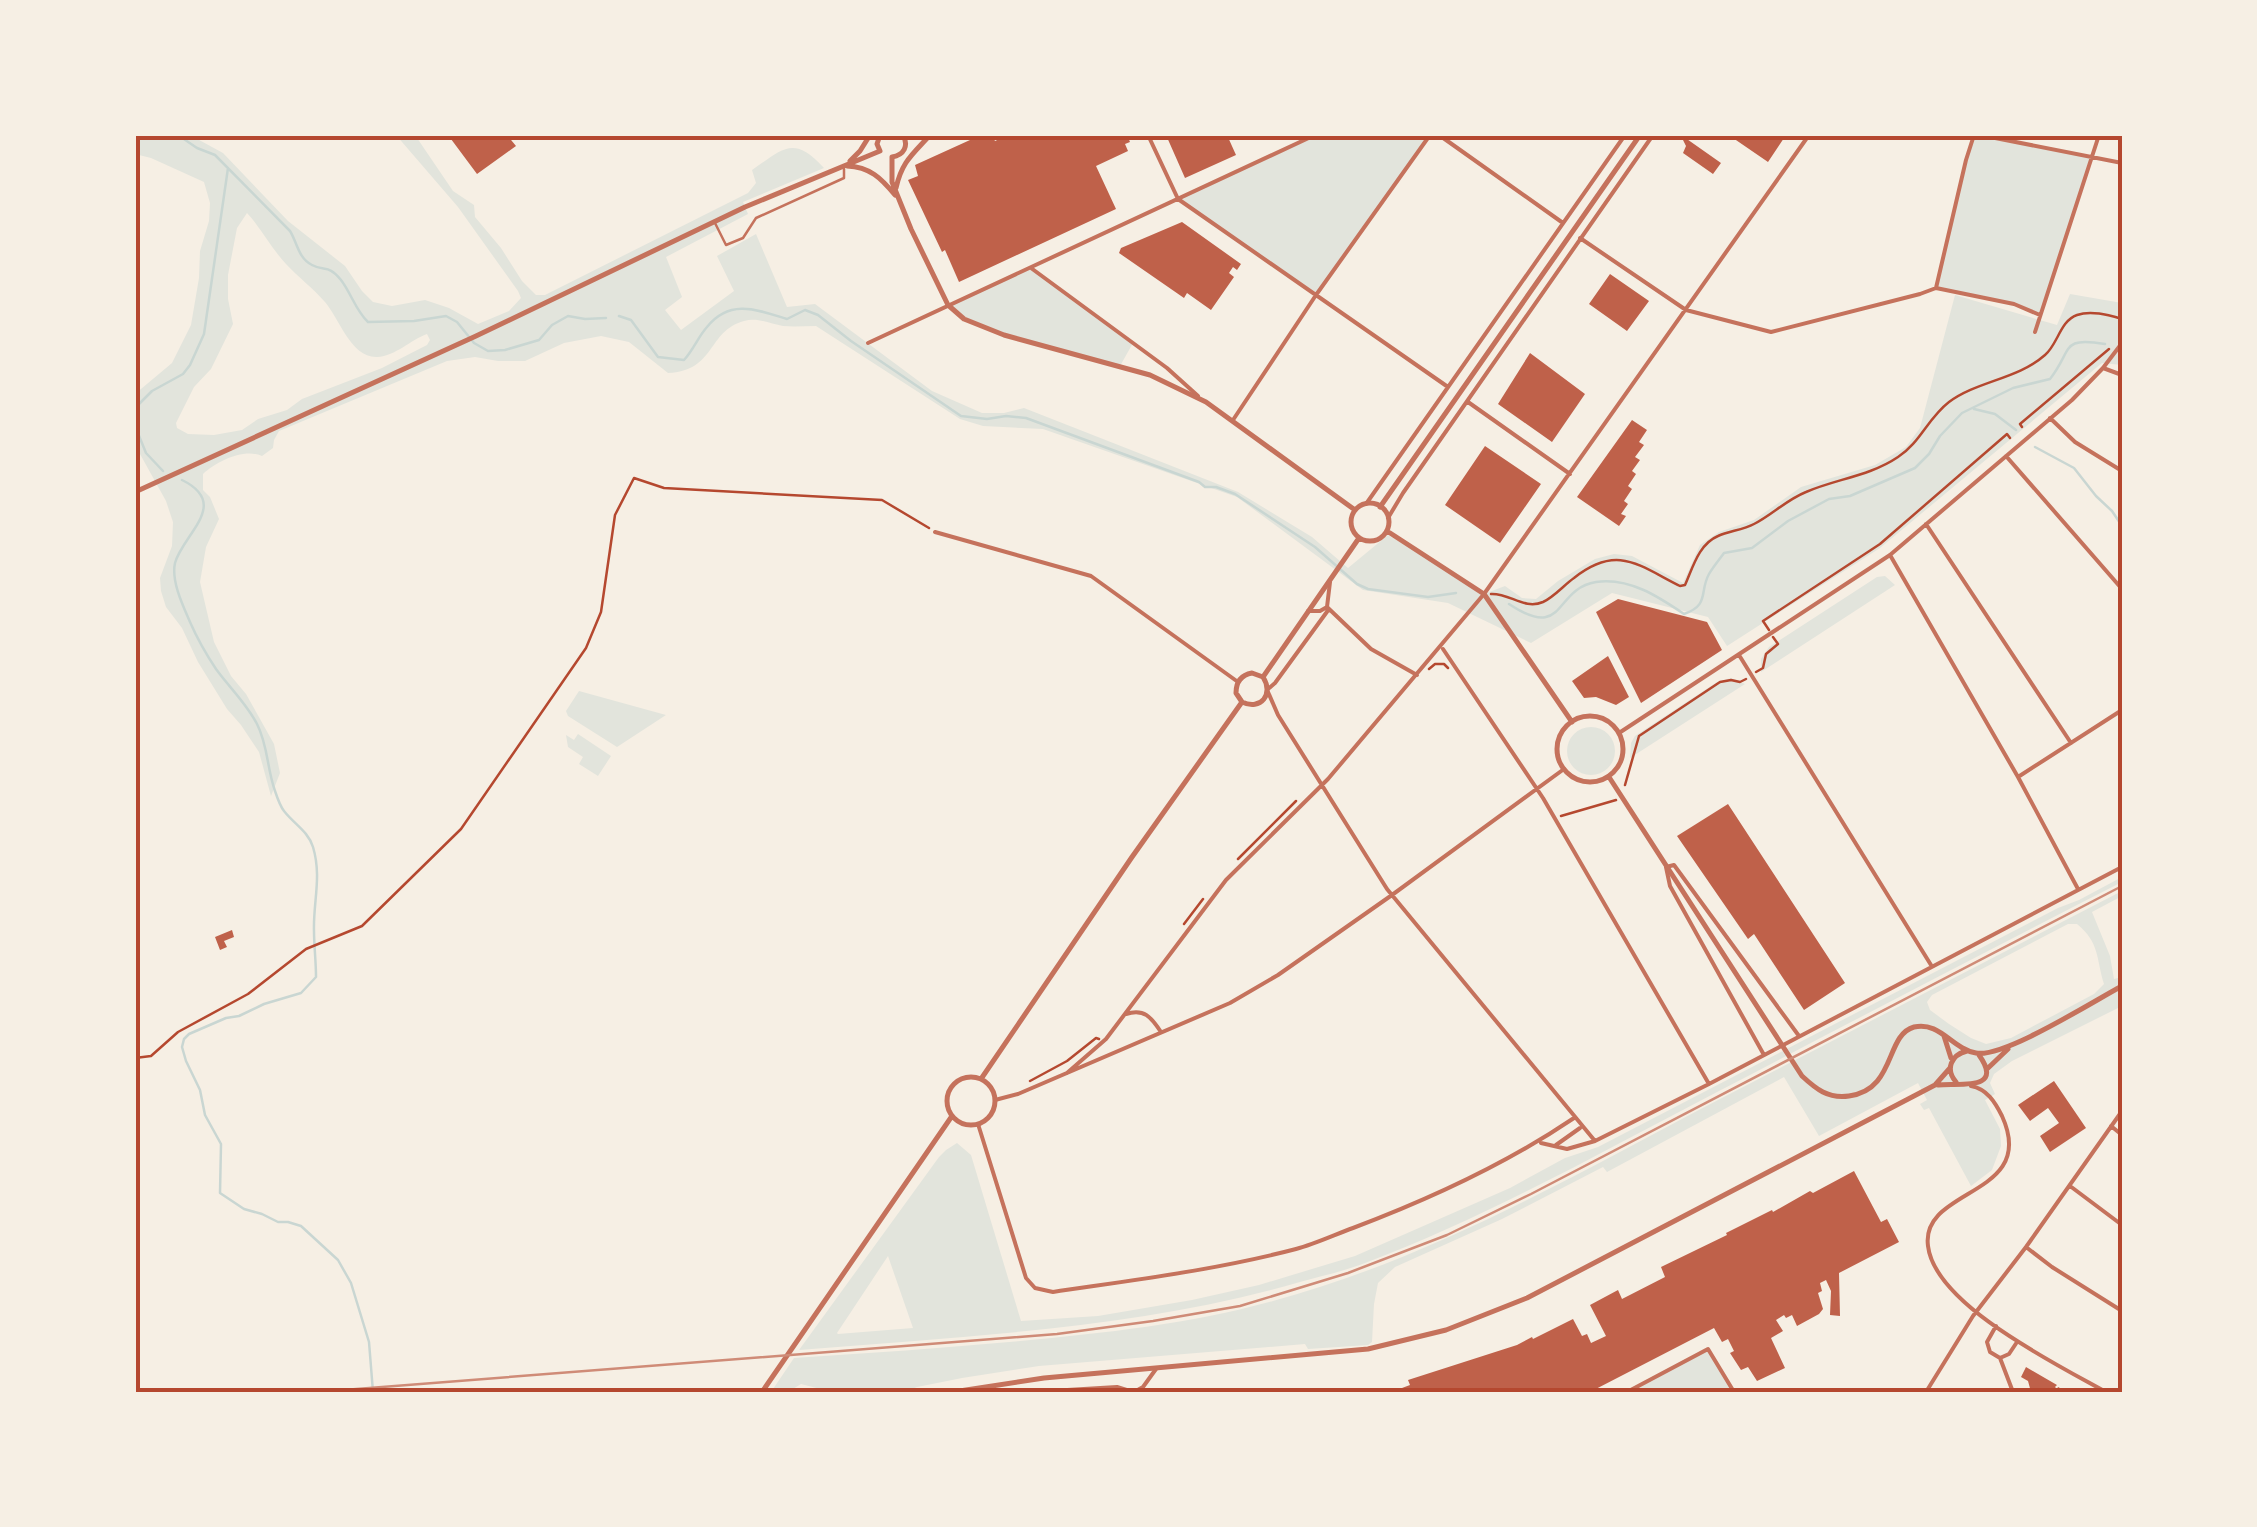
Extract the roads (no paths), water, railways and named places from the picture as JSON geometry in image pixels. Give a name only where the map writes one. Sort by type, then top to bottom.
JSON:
[{"type":"street","points":[[844,166],[870,135]]},
{"type":"street","points":[[880,135],[880,151],[892,158]]},
{"type":"street","points":[[895,191],[900,170],[908,158],[927,138],[938,135]]},
{"type":"street","points":[[1148,135],[1178,199],[1449,388]]},
{"type":"street","points":[[868,343],[1315,135]]},
{"type":"street","points":[[1232,420],[1430,135]]},
{"type":"street","points":[[1439,135],[1563,223]]},
{"type":"street","points":[[1626,135],[1366,504],[1355,510],[1351,527],[1359,538],[1375,540],[1386,531],[1388,518],[1403,493],[1653,135]]},
{"type":"street","points":[[1380,507],[1640,135]]},
{"type":"street","points":[[1067,1074],[1106,1039],[1226,880],[1322,785],[1484,594],[1809,135]]},
{"type":"street","points":[[1936,288],[1966,160],[1977,135],[2122,163]]},
{"type":"street","points":[[2035,332],[2099,135]]},
{"type":"street","points":[[892,158],[904,151],[906,136]]},
{"type":"street","points":[[135,492],[715,222],[880,151]]},
{"type":"street","points":[[892,158],[892,182],[898,200],[948,305],[964,319],[1004,335],[1150,375],[1206,402]]},
{"type":"street","points":[[844,166],[874,172],[898,200]]},
{"type":"street","points":[[1580,238],[1686,310],[1771,332],[1936,288],[2014,304],[2040,314]]},
{"type":"street","points":[[1030,267],[1355,510]]},
{"type":"street","points":[[1619,732],[1890,555],[2050,418],[2103,368],[2120,346]]},
{"type":"street","points":[[2103,368],[2122,375]]},
{"type":"street","points":[[1468,402],[1570,474]]},
{"type":"street","points":[[2050,418],[2075,442],[2122,470]]},
{"type":"street","points":[[2006,456],[2122,589]]},
{"type":"street","points":[[1366,504],[1380,507],[1388,518]]},
{"type":"street","points":[[1926,524],[2071,743]]},
{"type":"street","points":[[1386,531],[1484,594],[1572,722]]},
{"type":"street","points":[[935,532],[1091,576],[1238,682]]},
{"type":"street","points":[[1262,677],[1359,538]]},
{"type":"street","points":[[1890,555],[2078,889]]},
{"type":"street","points":[[1330,578],[1328,608],[1268,690],[1262,702],[1253,706],[1242,702],[1236,693],[1238,682],[1246,674],[1262,677],[1268,690],[1278,715],[1392,895],[1595,1142]]},
{"type":"street","points":[[1308,611],[1328,608]]},
{"type":"street","points":[[1328,608],[1372,649],[1418,674]]},
{"type":"street","points":[[1441,647],[1536,788],[1710,1084]]},
{"type":"street","points":[[1739,655],[1931,965]]},
{"type":"street","points":[[981,1079],[1242,702]]},
{"type":"street","points":[[1262,702],[1278,715]]},
{"type":"street","points":[[2018,777],[2122,710]]},
{"type":"street","points":[[1592,716],[1602,718],[1619,732],[1623,756],[1609,777],[1584,782],[1564,769],[1558,742],[1572,722],[1592,716]]},
{"type":"street","points":[[995,1100],[1067,1074],[1230,1004],[1392,895],[1564,769]]},
{"type":"street","points":[[1609,777],[1802,1076],[1817,1090],[1837,1098],[1856,1095],[1876,1084],[1902,1034],[1910,1028],[1929,1026],[1984,1061],[1990,1097]]},
{"type":"street","points":[[1666,866],[1674,866],[1799,1036]]},
{"type":"street","points":[[1666,866],[1670,886],[1764,1055]]},
{"type":"street","points":[[1538,1142],[1567,1149],[1595,1142],[2122,866]]},
{"type":"street","points":[[1976,1054],[2010,1047],[2122,986]]},
{"type":"street","points":[[1126,1014],[1148,1014],[1162,1033]]},
{"type":"street","points":[[1943,1033],[1952,1077],[1959,1084]]},
{"type":"street","points":[[1971,1086],[2010,1047]]},
{"type":"street","points":[[952,1392],[1044,1378],[1368,1349],[1446,1330],[1527,1298],[1935,1085],[1958,1054],[1967,1051]]},
{"type":"street","points":[[965,1077],[981,1079],[991,1087],[995,1100],[992,1113],[978,1124],[966,1124],[952,1116],[947,1101],[952,1086],[965,1077]]},
{"type":"street","points":[[1935,1085],[1959,1084],[1983,1090],[2002,1116],[2007,1132],[2007,1151],[1999,1172],[1933,1220],[1927,1235],[1929,1254],[1939,1272],[1958,1298],[1996,1326],[2106,1392]]},
{"type":"street","points":[[1926,1392],[1976,1311],[2122,1111]]},
{"type":"street","points":[[762,1392],[952,1116]]},
{"type":"street","points":[[978,1124],[1026,1278],[1035,1288],[1053,1292],[1209,1268],[1299,1248],[1395,1212],[1486,1170],[1574,1118]]},
{"type":"street","points":[[2111,1126],[2122,1136]]},
{"type":"street","points":[[1556,1145],[1582,1127]]},
{"type":"street","points":[[2068,1186],[2122,1225]]},
{"type":"street","points":[[2026,1246],[2122,1311]]},
{"type":"street","points":[[1996,1326],[1987,1342],[1990,1352],[2000,1358],[2012,1392]]},
{"type":"street","points":[[2000,1358],[2009,1354],[2018,1341]]},
{"type":"street","points":[[1627,1392],[1708,1349],[1734,1392]]},
{"type":"street","points":[[1034,1392],[1117,1386],[1133,1392],[1156,1370]]},
{"type":"street","points":[[1932,1386],[1938,1392]]},
{"type":"lane","points":[[715,222],[726,245],[743,238],[756,218],[844,178],[844,166]]},
{"type":"waterway","points":[[178,135],[215,155],[290,231],[307,262],[337,275],[368,322],[446,316],[488,351],[539,340],[552,325],[568,316],[606,318]]},
{"type":"waterway","points":[[135,408],[152,391],[183,374],[204,334],[228,168]]},
{"type":"waterway","points":[[619,316],[631,320],[658,357],[684,360],[707,327],[725,312],[745,309],[787,319],[805,310],[818,315],[961,416],[1026,418],[1205,487],[1235,494],[1315,547],[1368,589],[1428,597],[1456,593]]},
{"type":"waterway","points":[[1509,604],[1527,614],[1550,616],[1582,587],[1608,581],[1643,590],[1684,614],[1701,602],[1709,574],[1724,553],[1752,548],[1788,521],[1829,499],[1850,496],[1915,468],[1962,413],[2013,388],[2050,379],[2074,344],[2105,344]]},
{"type":"waterway","points":[[1974,409],[1995,414],[2016,430]]},
{"type":"waterway","points":[[135,426],[146,453],[163,471]]},
{"type":"waterway","points":[[2035,447],[2074,468],[2122,526]]},
{"type":"waterway","points":[[182,480],[196,489],[203,499],[203,509],[175,563],[178,593],[209,658],[257,724],[280,804],[313,847],[317,879],[316,977],[301,993],[189,1034],[182,1047],[200,1090],[205,1115],[221,1144],[220,1193],[244,1209],[301,1226],[338,1260],[351,1283],[369,1342],[373,1392]]},
{"type":"railway","points":[[318,1392],[1057,1334],[1240,1306],[1348,1273],[1447,1235],[2122,886]]}]
